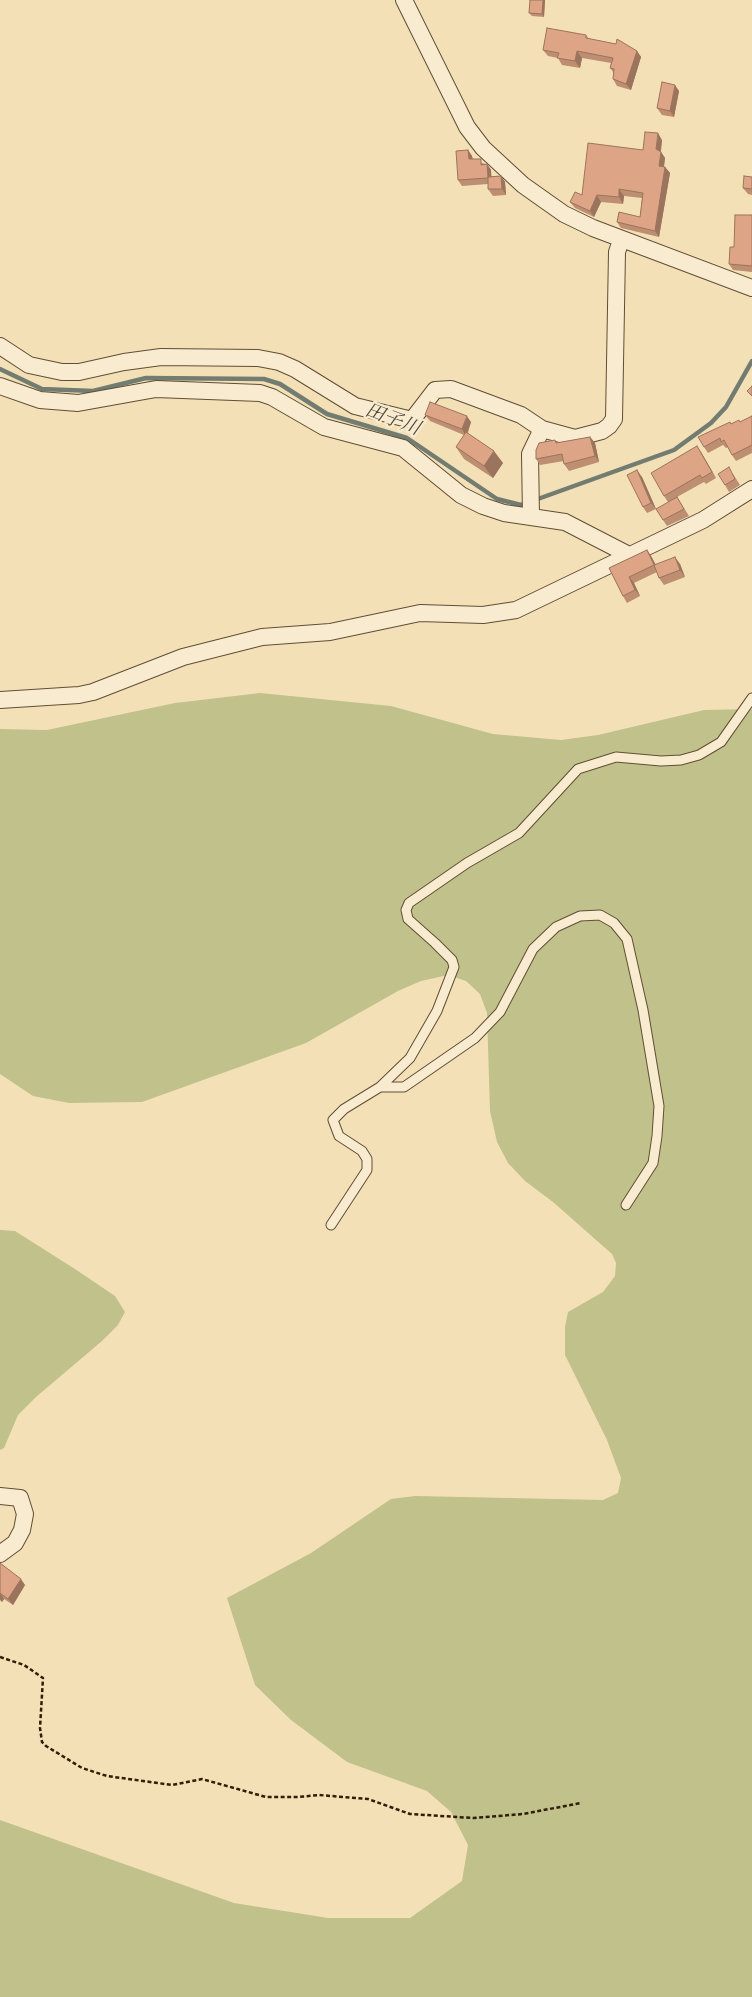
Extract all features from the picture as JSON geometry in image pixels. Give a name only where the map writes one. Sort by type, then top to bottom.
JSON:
[{"type":"street","points":[[404,0],[467,127],[483,148],[504,169],[564,214],[621,240],[752,288]]},
{"type":"street","points":[[0,346],[29,365],[62,372],[79,372],[124,362],[161,357],[258,358],[279,362],[295,369],[355,406],[397,417],[412,420],[435,390],[451,389],[521,416],[542,429],[574,438],[602,431],[614,419],[617,252],[621,240]]},
{"type":"street","points":[[0,386],[40,400],[78,403],[156,389],[260,393],[272,396],[324,427],[403,448],[461,495],[477,504],[504,513],[530,514],[565,522],[629,555]]},
{"type":"street","points":[[530,514],[530,454],[542,429]]},
{"type":"street","points":[[0,700],[79,695],[93,692],[183,657],[262,637],[330,632],[420,613],[482,615],[516,610],[703,520],[752,489]]},
{"type":"street","points":[[0,1496],[20,1498],[24,1514],[22,1530],[15,1543],[0,1554]]},
{"type":"lane","points":[[331,1225],[367,1170],[367,1159],[362,1151],[339,1136],[333,1120],[344,1109],[380,1087],[410,1058],[425,1035],[454,967],[452,960],[408,919],[406,910],[409,903],[467,864],[519,834],[578,769],[616,757],[661,762],[681,760],[699,754],[721,742],[752,698]]},
{"type":"lane","points":[[380,1087],[404,1087],[440,1064],[474,1038],[500,1012],[533,949],[556,927],[580,916],[600,915],[614,923],[627,939],[659,1106],[653,1163],[626,1204]]},
{"type":"path","points":[[0,1657],[24,1665],[43,1678],[40,1728],[42,1742],[82,1768],[107,1776],[172,1785],[202,1779],[266,1796],[298,1797],[319,1794],[368,1799],[410,1814],[473,1818],[523,1814],[581,1803]]},
{"type":"green space","points":[[260,693],[391,706],[493,734],[561,740],[598,735],[704,710],[752,709],[752,1997],[0,1997],[0,1820],[234,1903],[328,1918],[410,1918],[462,1881],[468,1845],[451,1812],[427,1791],[347,1762],[291,1720],[255,1685],[227,1598],[311,1553],[391,1499],[415,1496],[603,1500],[618,1493],[621,1478],[607,1440],[565,1355],[565,1327],[568,1312],[603,1292],[615,1276],[616,1263],[612,1254],[553,1202],[525,1181],[508,1163],[497,1142],[490,1111],[487,1013],[480,994],[466,981],[448,975],[421,981],[398,991],[306,1043],[142,1102],[69,1103],[33,1096],[0,1074],[0,729],[47,730],[175,703]]},
{"type":"green space","points":[[0,1230],[15,1231],[75,1269],[115,1296],[125,1312],[118,1325],[102,1341],[36,1397],[18,1415],[4,1448],[0,1450]]},
{"type":"building","points":[[530,0],[543,0],[542,14],[529,13]]},
{"type":"building","points":[[547,28],[586,35],[586,38],[616,44],[617,39],[637,51],[626,84],[613,79],[614,69],[610,68],[613,58],[577,51],[575,61],[557,58],[559,53],[543,50]]},
{"type":"building","points":[[662,82],[675,85],[670,111],[657,108]]},
{"type":"building","points":[[645,132],[658,133],[656,149],[661,152],[659,166],[665,167],[655,231],[617,222],[619,212],[640,217],[643,193],[619,189],[619,197],[597,195],[590,211],[570,202],[575,192],[582,195],[588,143],[643,150]]},
{"type":"building","points":[[468,150],[469,159],[481,159],[481,165],[487,164],[488,178],[458,180],[456,151]]},
{"type":"building","points":[[501,176],[502,189],[488,189],[488,177]]},
{"type":"building","points":[[744,176],[752,177],[752,189],[743,188]]},
{"type":"building","points":[[735,215],[752,215],[752,266],[729,264],[730,247],[734,247]]},
{"type":"building","points":[[752,386],[752,396],[747,391]]},
{"type":"building","points":[[430,402],[467,416],[462,429],[425,415]]},
{"type":"building","points":[[752,416],[752,445],[732,455],[724,440],[721,442],[720,438],[704,447],[698,437],[730,422],[731,424],[739,420],[740,422]]},
{"type":"building","points":[[466,432],[494,451],[484,466],[456,447]]},
{"type":"building","points":[[590,437],[595,456],[564,464],[562,454],[536,459],[536,450],[539,443],[555,440],[556,443]]},
{"type":"building","points":[[697,446],[712,472],[702,478],[700,475],[664,496],[651,473]]},
{"type":"building","points":[[729,467],[735,479],[725,485],[718,474]]},
{"type":"building","points":[[637,470],[651,503],[643,507],[627,475]]},
{"type":"building","points":[[677,497],[684,509],[663,520],[656,509]]},
{"type":"building","points":[[647,550],[654,565],[629,577],[635,590],[623,596],[609,568]]},
{"type":"building","points":[[675,557],[680,570],[659,578],[654,565]]},
{"type":"building","points":[[0,1563],[21,1579],[8,1599],[0,1593]]},
{"type":"waterway","name":"田子川","points":[[535,500],[674,450],[711,423],[726,407],[752,361]]},
{"type":"waterway","name":"田子川","points":[[0,369],[42,389],[93,391],[146,378],[264,379],[280,384],[327,414],[407,438],[497,499],[521,505],[527,503]]}]
